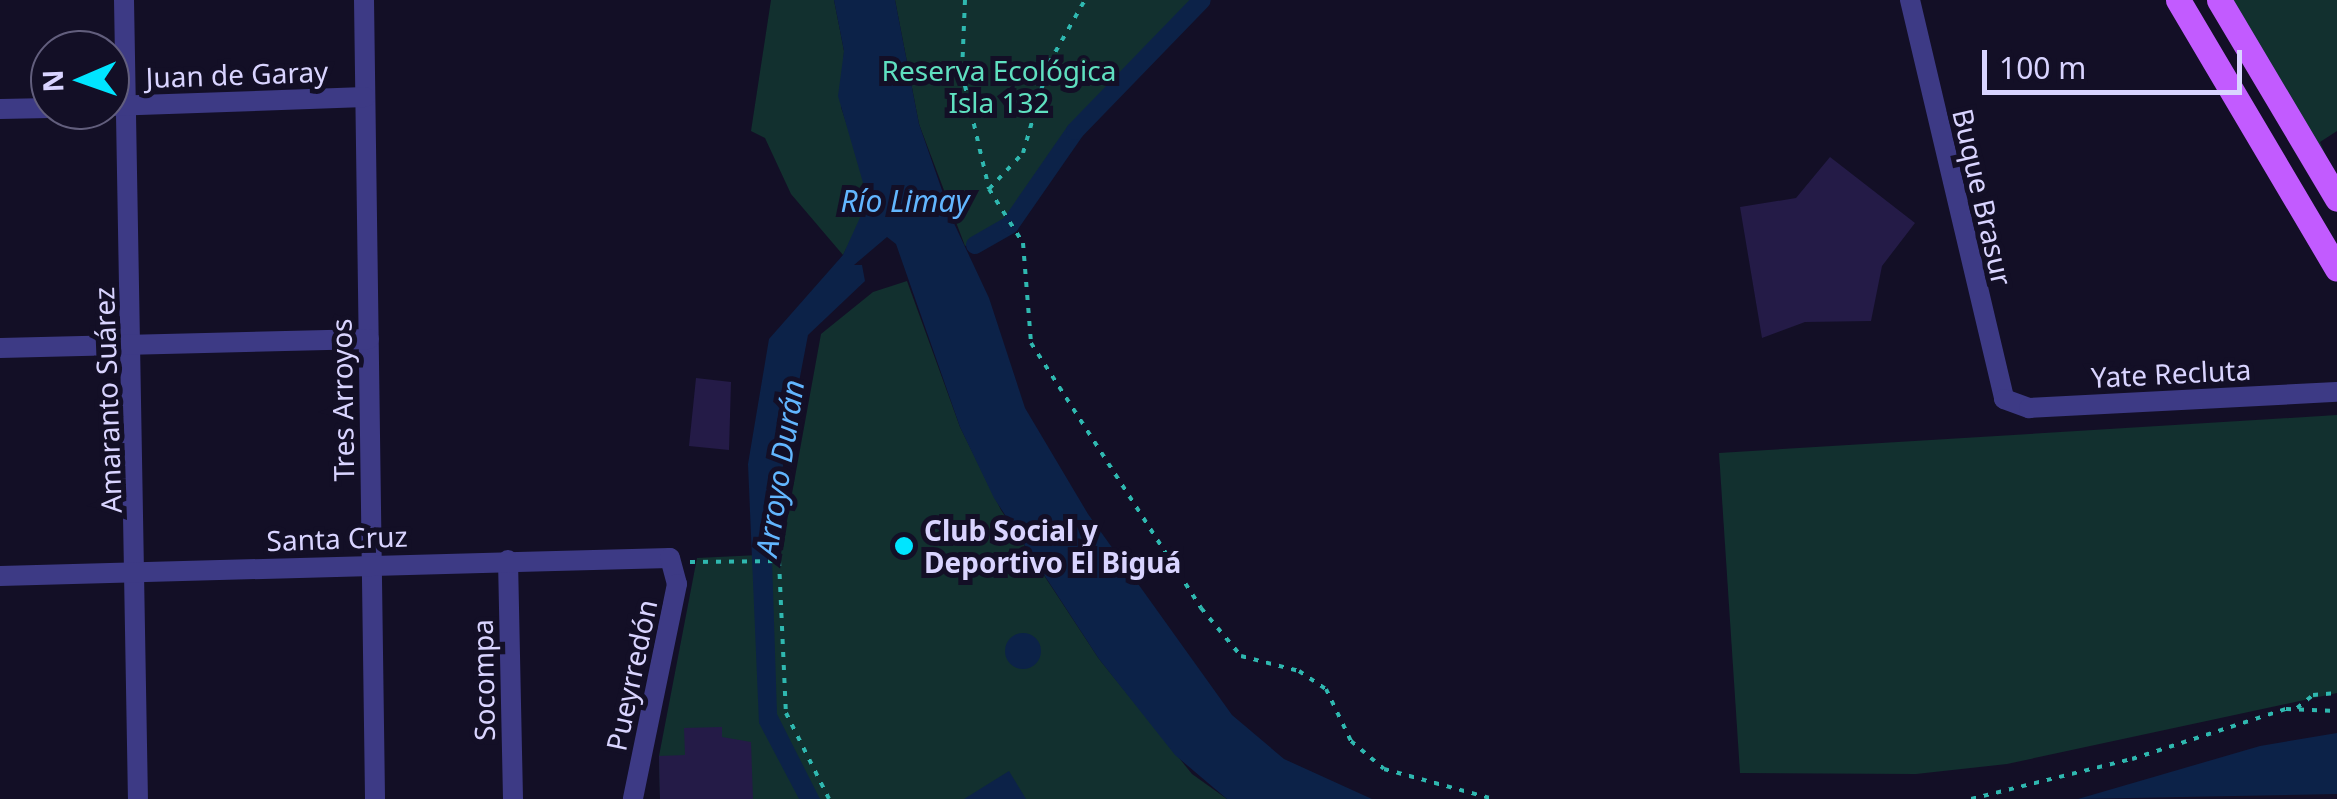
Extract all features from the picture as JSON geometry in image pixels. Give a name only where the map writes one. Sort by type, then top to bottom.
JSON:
[{"type":"main road","points":[[2178,0],[2337,270]]},
{"type":"main road","points":[[2219,0],[2337,199]]},
{"type":"street","name":"Amaranto Suárez","points":[[122,30],[124,0]]},
{"type":"street","name":"Tres Arroyos","points":[[364,0],[374,799]]},
{"type":"street","name":"Buque Brasur","points":[[1910,0],[1998,387],[2009,403]]},
{"type":"street","name":"Juan de Garay","points":[[130,105],[366,98]]},
{"type":"street","points":[[0,109],[30,108]]},
{"type":"street","name":"Amaranto Suárez","points":[[120,130],[133,345],[138,799]]},
{"type":"street","points":[[0,348],[368,339]]},
{"type":"street","name":"Yate Recluta","points":[[2009,403],[2029,408],[2337,392]]},
{"type":"street","name":"Santa Cruz","points":[[0,576],[657,556],[675,562]]},
{"type":"street","name":"Socompa","points":[[508,560],[513,799]]},
{"type":"street","name":"Pueyrredón","points":[[633,799],[677,584],[675,562]]},
{"type":"path","points":[[965,0],[962,74],[989,188],[1021,234],[1026,316],[1038,358],[1228,645],[1259,664],[1314,678],[1326,689],[1351,740],[1384,769],[1494,799]]},
{"type":"path","points":[[989,188],[1023,152],[1049,63],[1084,0]]},
{"type":"path","points":[[675,562],[779,561],[786,713],[829,799]]},
{"type":"path","points":[[2297,708],[2313,696],[2337,694]]},
{"type":"path","points":[[1970,799],[2297,708],[2337,711]]},
{"type":"green space","points":[[771,0],[834,0],[844,51],[841,107],[867,185],[865,213],[843,255],[791,194],[765,138],[751,131]]},
{"type":"green space","name":"Reserva Ecológica Isla 132","points":[[895,0],[1202,0],[1075,131],[1003,232],[965,246],[919,124]]},
{"type":"green space","points":[[2228,0],[2337,0],[2337,131],[2320,142],[2337,182]]},
{"type":"green space","name":"Club Social y Deportivo El Biguá","points":[[907,281],[960,427],[1001,510],[1099,659],[1192,774],[1227,799],[660,799],[659,756],[697,558],[781,554],[821,334],[873,292]]},
{"type":"green space","points":[[2337,415],[2337,693],[2007,764],[1916,774],[1740,773],[1719,453]]},
{"type":"water","name":"Río Limay","points":[[834,0],[895,0],[919,124],[952,219],[989,298],[1025,408],[1088,514],[1232,715],[1284,759],[1372,799],[1227,799],[1175,755],[1099,659],[994,498],[960,427],[896,244],[887,237],[854,265],[862,265],[865,281],[808,335],[771,528],[777,714],[820,799],[799,799],[759,723],[748,464],[769,339],[843,255],[868,200],[838,96],[844,51]]},
{"type":"water","points":[[1023,633],[1036,638],[1041,651],[1036,664],[1023,669],[1010,664],[1005,651],[1010,638]]},
{"type":"water","points":[[2337,733],[2337,794],[2078,799],[2260,746]]},
{"type":"water","points":[[1009,771],[1026,799],[964,799]]},
{"type":"building","points":[[1830,157],[1915,223],[1882,266],[1871,321],[1805,322],[1762,338],[1740,207],[1796,198]]},
{"type":"building","points":[[696,378],[731,382],[729,450],[689,446]]},
{"type":"building","points":[[722,727],[722,737],[751,742],[753,799],[660,799],[659,756],[685,755],[684,728]]},
{"type":"waterway","name":"Arroyo Durán","points":[[975,245],[1010,225],[1075,131],[1202,0]]},
{"type":"place","name":"Club Social y Deportivo El Biguá","points":[[904,546]]}]
